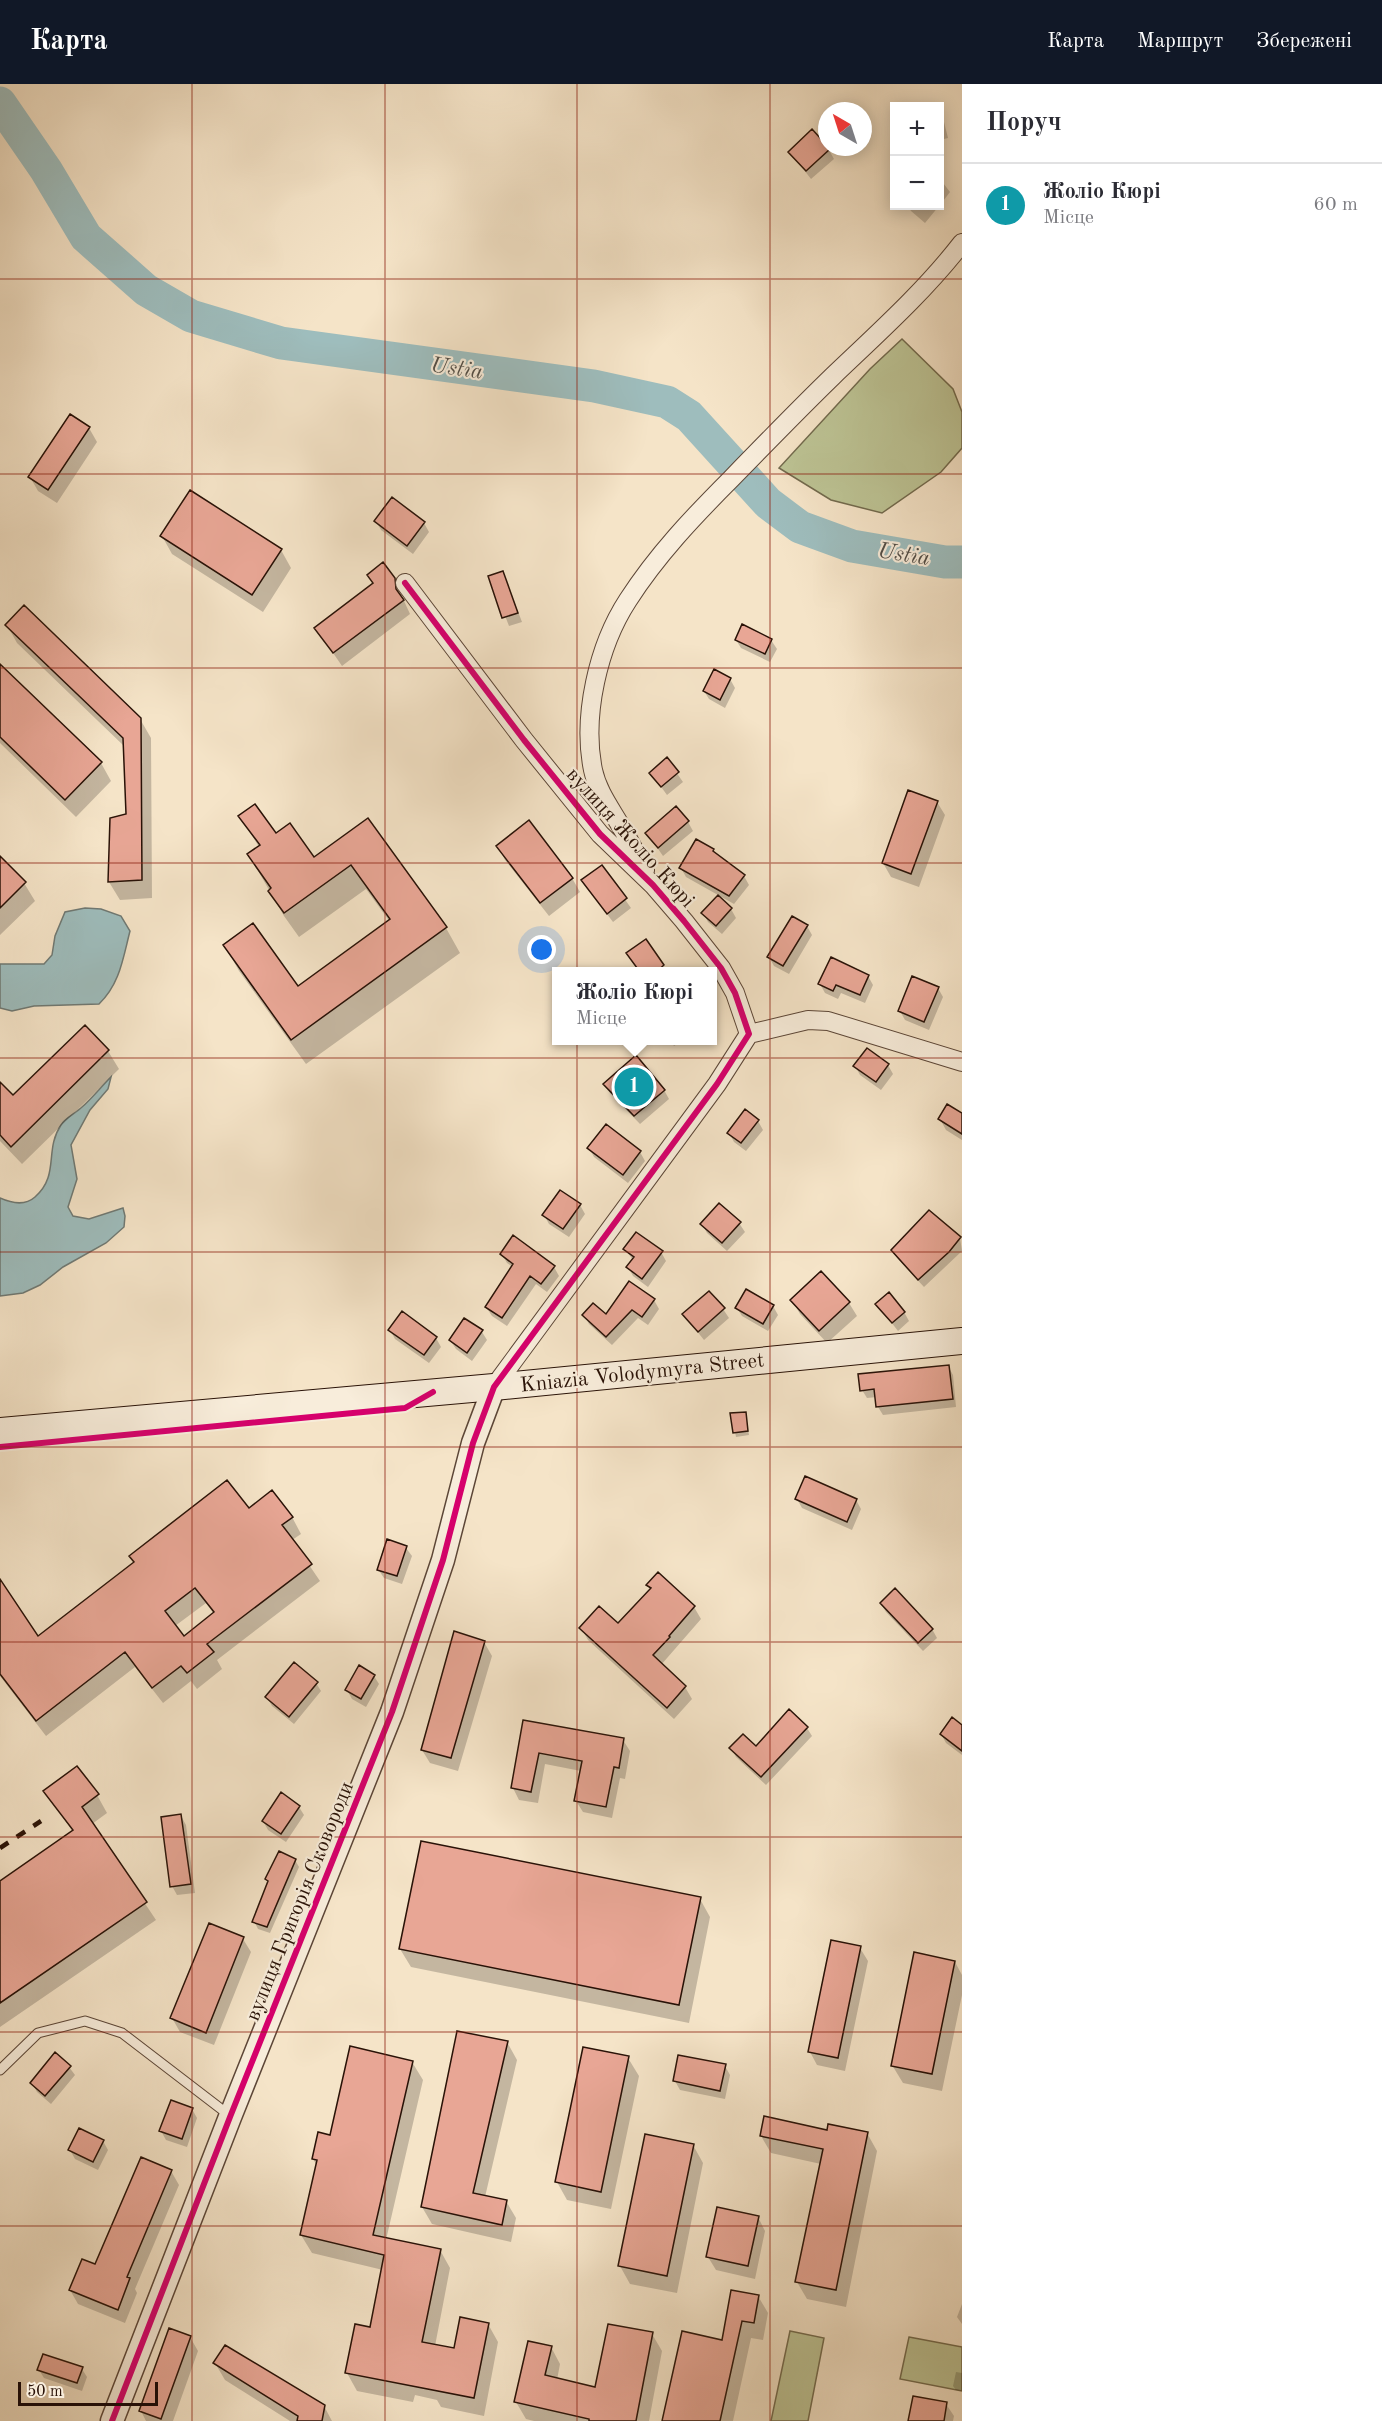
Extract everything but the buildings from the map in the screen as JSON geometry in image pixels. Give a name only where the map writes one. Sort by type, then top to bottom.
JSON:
[{"type":"main road","name":"Kniazia Volodymyra Street","points":[[0,1431],[494,1387],[962,1341]]},
{"type":"street","points":[[653,885],[599,788],[593,771],[590,746],[592,704],[597,672],[608,641],[627,602],[662,553],[692,519],[789,419],[902,310],[940,271],[962,243]]},
{"type":"street","name":"вулиця Жоліо Кюрі","points":[[405,583],[524,740],[600,834],[653,885],[721,968],[735,993],[749,1034]]},
{"type":"street","points":[[494,1387],[717,1084],[749,1034],[808,1020],[828,1021],[962,1062]]},
{"type":"street","name":"вулиця Григорія Сковороди","points":[[112,2421],[230,2117],[392,1712],[443,1560],[473,1443],[494,1387]]},
{"type":"lane","points":[[0,2070],[38,2033],[85,2021],[122,2033],[230,2117]]},
{"type":"green space","points":[[902,339],[953,389],[962,412],[962,448],[941,472],[882,513],[831,500],[779,468],[870,369]]},
{"type":"green space","points":[[790,2331],[824,2338],[808,2421],[771,2421]]},
{"type":"green space","points":[[909,2337],[962,2347],[962,2391],[900,2379]]},
{"type":"water","points":[[85,908],[101,909],[121,916],[130,931],[120,970],[106,996],[99,1004],[34,1006],[12,1011],[0,1008],[0,964],[44,964],[52,955],[55,936],[65,912]]},
{"type":"water","points":[[111,1077],[108,1089],[90,1110],[71,1145],[77,1179],[68,1207],[73,1216],[89,1219],[123,1208],[124,1227],[106,1243],[63,1267],[40,1285],[23,1293],[0,1296],[0,1198],[18,1203],[27,1202],[43,1189],[50,1171],[53,1144],[61,1125],[86,1104]]},
{"type":"waterway","name":"Ustia","points":[[0,103],[46,170],[86,237],[146,290],[191,316],[281,343],[594,386],[667,402],[689,416],[768,503],[800,527],[852,546],[945,562],[962,562]]},
{"type":"railway","points":[[0,1848],[41,1821]]},
{"type":"cycle path","points":[[112,2421],[230,2117],[392,1712],[443,1560],[473,1443],[494,1387],[717,1084],[749,1034],[735,993],[721,968],[653,885],[600,834],[524,740],[405,583]]},
{"type":"cycle path","points":[[0,1447],[405,1408],[433,1392]]},
{"type":"place","name":"Жоліо Кюрі","points":[[634,1087]]}]
